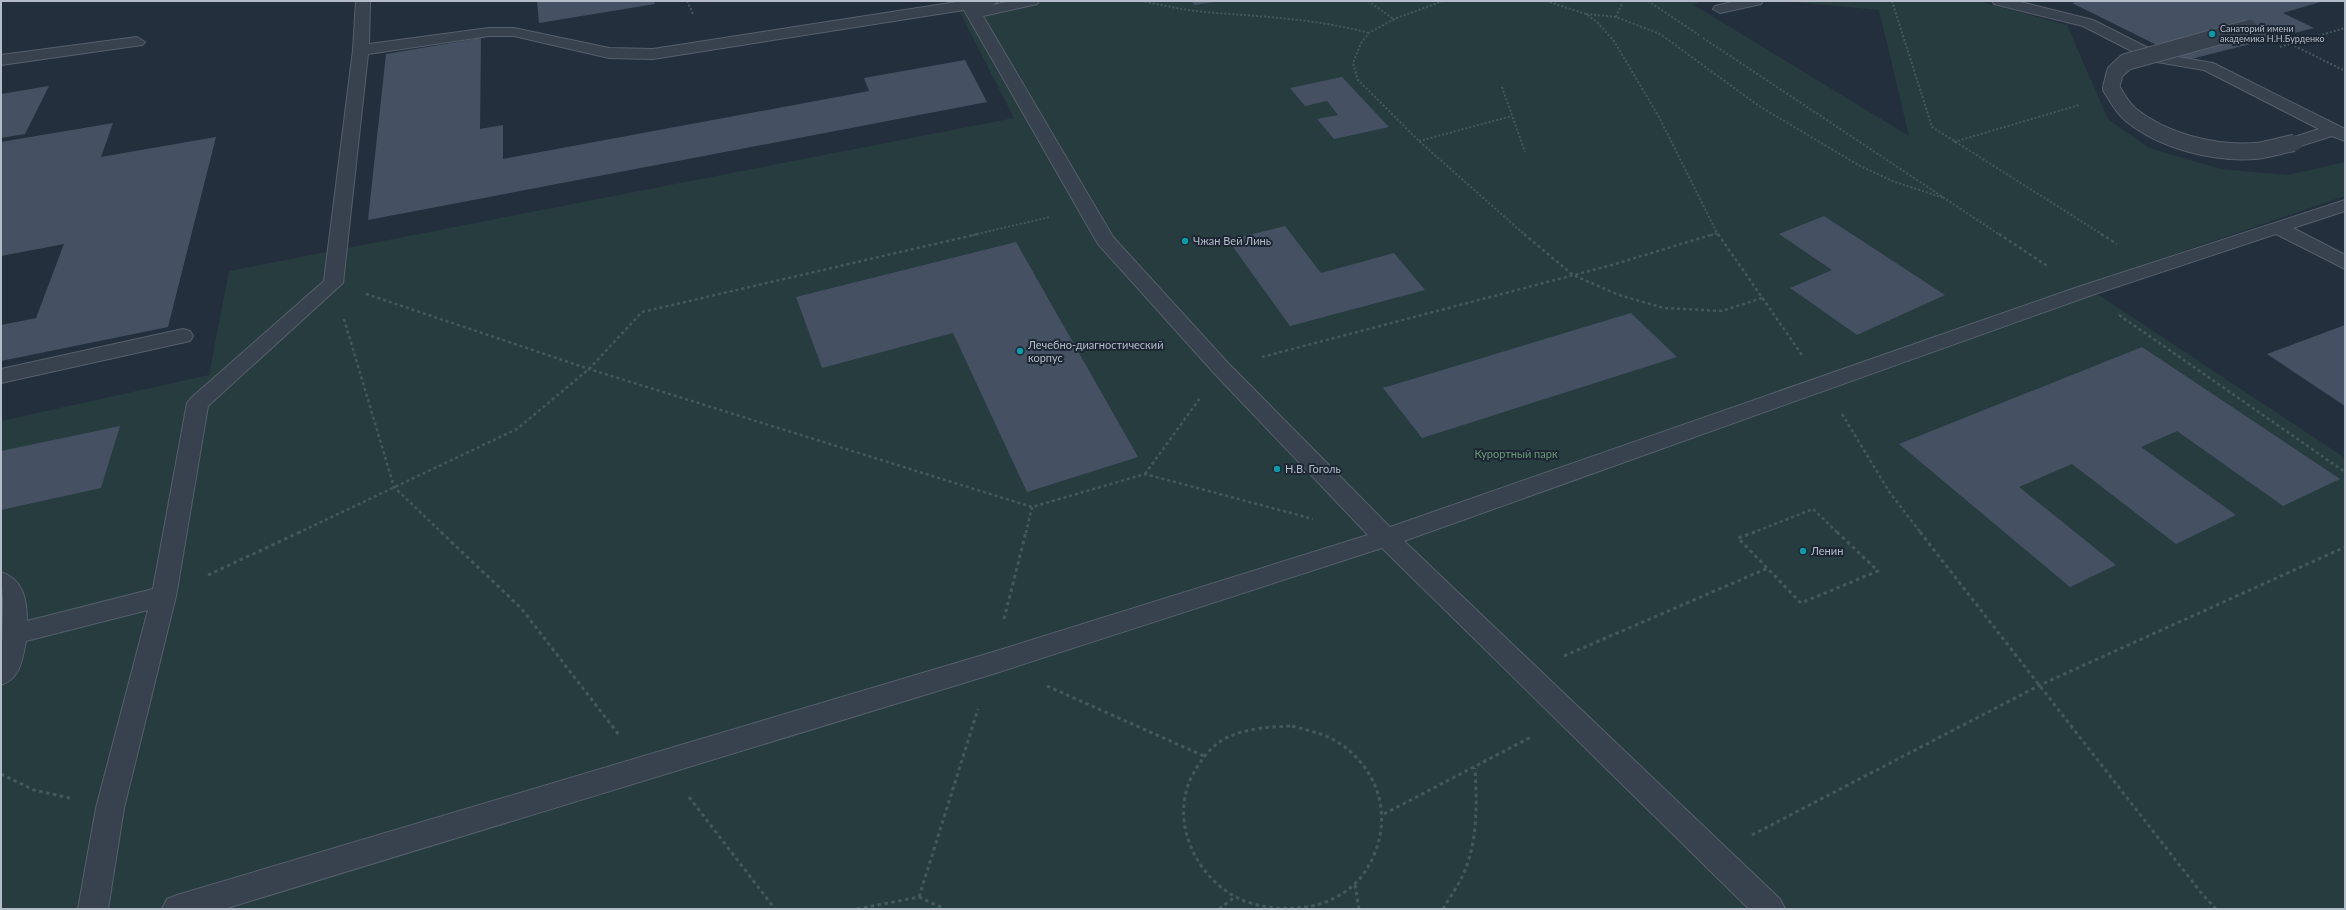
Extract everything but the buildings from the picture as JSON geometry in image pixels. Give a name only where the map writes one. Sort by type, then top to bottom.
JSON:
[{"type":"lane","points":[[93,909],[110,808],[164,596],[198,403],[333,283],[361,50],[363,1]]},
{"type":"lane","points":[[361,50],[489,32],[514,32],[609,53],[653,54],[978,6],[1032,1]]},
{"type":"lane","points":[[1720,9],[1756,1]]},
{"type":"lane","points":[[1999,1],[2088,23],[2156,58],[2208,66],[2340,133]]},
{"type":"lane","points":[[978,6],[1105,240],[1222,368],[1386,538],[1527,672],[1770,909]]},
{"type":"lane","points":[[2249,28],[2126,62],[2115,72],[2111,88],[2119,103],[2131,115],[2153,128],[2205,147],[2232,151],[2256,151],[2340,133]]},
{"type":"lane","points":[[1,60],[137,42]]},
{"type":"lane","points":[[177,909],[993,663],[1386,538],[1824,385],[2085,291],[2345,205]]},
{"type":"lane","points":[[2278,227],[2345,263]]},
{"type":"lane","points":[[1,376],[183,336]]},
{"type":"lane","points":[[1,581],[15,600],[15,634],[8,666],[1,674]]},
{"type":"lane","points":[[15,634],[164,596]]},
{"type":"path","points":[[1141,1],[1203,12],[1277,16],[1332,23],[1368,33]]},
{"type":"path","points":[[1368,1],[1395,20]]},
{"type":"path","points":[[1443,1],[1417,9],[1368,33],[1359,48],[1353,63],[1358,80],[1419,141],[1548,255],[1573,275],[1619,294],[1664,308],[1722,311],[1762,298]]},
{"type":"path","points":[[1546,1],[1586,14],[1616,17],[1660,34],[1759,106],[1860,166],[1895,182],[1948,200]]},
{"type":"path","points":[[1616,17],[1623,1]]},
{"type":"path","points":[[1648,1],[2085,291],[2345,472]]},
{"type":"path","points":[[1892,1],[1932,127],[2154,268]]},
{"type":"path","points":[[1586,14],[1597,22],[1614,41],[1644,91],[1688,171],[1717,234],[1824,385],[1890,493],[2202,894],[2216,909]]},
{"type":"path","points":[[2291,44],[2345,71]]},
{"type":"path","points":[[1502,87],[1525,152]]},
{"type":"path","points":[[1419,141],[1512,116]]},
{"type":"path","points":[[164,596],[517,429],[589,369],[642,312],[1087,208]]},
{"type":"path","points":[[1145,474],[1222,368],[1612,265],[1717,234]]},
{"type":"path","points":[[333,283],[589,369],[1032,507],[1145,474],[1318,520]]},
{"type":"path","points":[[333,283],[394,487],[521,608],[616,733],[662,762],[775,909]]},
{"type":"path","points":[[1813,509],[1878,571],[1801,603],[1768,568],[1738,538],[1813,509]]},
{"type":"path","points":[[1714,854],[2040,685],[2345,546]]},
{"type":"path","points":[[1527,672],[1768,568]]},
{"type":"path","points":[[993,663],[1204,756]]},
{"type":"path","points":[[1384,814],[1475,768],[1571,716]]},
{"type":"path","points":[[1292,726],[1324,736],[1352,754],[1372,779],[1384,814],[1382,837],[1373,863],[1355,885],[1331,901],[1302,909],[1270,908],[1236,896],[1207,874],[1188,845],[1182,813],[1187,782],[1204,756],[1228,737],[1259,727],[1292,726]]},
{"type":"path","points":[[1443,909],[1462,876],[1473,839],[1478,800],[1475,768]]},
{"type":"path","points":[[1,774],[34,790],[110,808]]},
{"type":"path","points":[[1355,885],[1359,909]]},
{"type":"path","points":[[1220,909],[1236,896]]},
{"type":"path","points":[[857,909],[919,898],[945,909]]},
{"type":"green space","name":"Курортный парк","points":[[954,1],[1703,1],[1694,5],[1909,136],[1879,10],[1783,1],[1978,1],[2067,25],[2108,119],[2149,148],[2221,169],[2288,175],[2345,162],[2345,196],[2084,285],[2345,458],[2345,909],[1,909],[1,421],[209,375],[229,271],[1014,118]]},
{"type":"place","name":"Санаторий имени академика Н.Н.Бурденко","points":[[2212,34]]},
{"type":"place","name":"Чжан Вей Линь","points":[[1185,241]]},
{"type":"place","name":"Лечебно-диагностический корпус","points":[[1020,351]]},
{"type":"place","name":"Н.В. Гоголь","points":[[1277,469]]},
{"type":"place","name":"Ленин","points":[[1803,551]]}]
